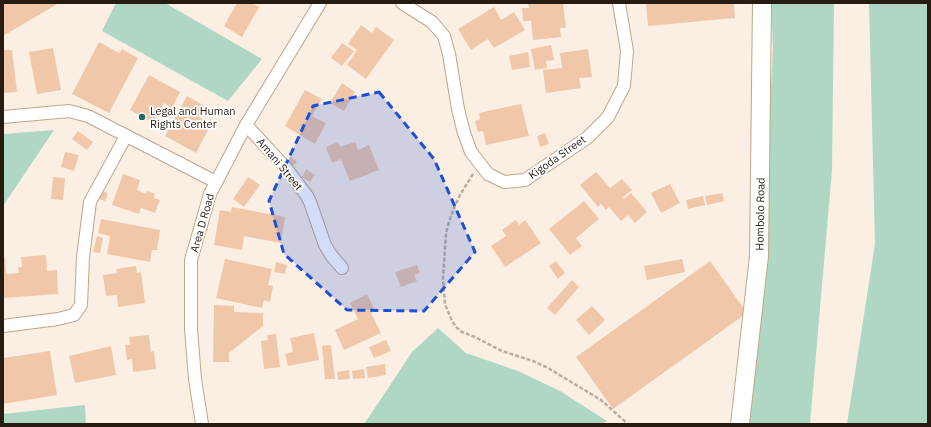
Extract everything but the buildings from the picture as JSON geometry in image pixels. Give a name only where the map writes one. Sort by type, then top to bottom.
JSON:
[{"type":"street","name":"Area D Road","points":[[202,424],[195,379],[190,329],[192,260],[210,194],[246,125],[320,3]]},
{"type":"street","name":"Kigoda Street","points":[[402,3],[432,22],[444,36],[449,54],[458,109],[464,133],[471,152],[488,174],[504,182],[525,180],[587,138],[608,117],[624,86],[627,51],[619,3]]},
{"type":"street","name":"Hombolo Road","points":[[740,424],[759,256],[762,3]]},
{"type":"street","points":[[3,117],[69,111],[88,116],[216,182]]},
{"type":"street","name":"Amani Street","points":[[246,125],[286,168],[307,196],[325,245],[342,268]]},
{"type":"street","points":[[3,326],[58,319],[74,315],[81,305],[83,257],[90,202],[126,136]]},
{"type":"path","points":[[480,164],[460,195],[446,233],[443,279],[445,304],[452,321],[462,332],[502,351],[533,360],[548,368],[601,400],[628,424]]},
{"type":"highlighted area","points":[[379,92],[434,159],[475,252],[424,311],[347,310],[284,254],[269,201],[313,106]]},
{"type":"green space","points":[[116,3],[165,3],[262,59],[228,101],[102,31]]},
{"type":"green space","points":[[771,3],[834,3],[832,170],[810,424],[747,424],[766,191],[773,49]]},
{"type":"green space","points":[[869,3],[928,3],[928,424],[847,424],[875,244]]},
{"type":"green space","points":[[54,130],[3,206],[3,134]]},
{"type":"green space","points":[[438,328],[466,353],[518,371],[560,391],[607,421],[602,424],[364,424],[412,352]]},
{"type":"green space","points":[[85,405],[86,424],[3,424],[3,414]]},
{"type":"place","name":"Legal and Human Rights Center","points":[[142,117]]}]
